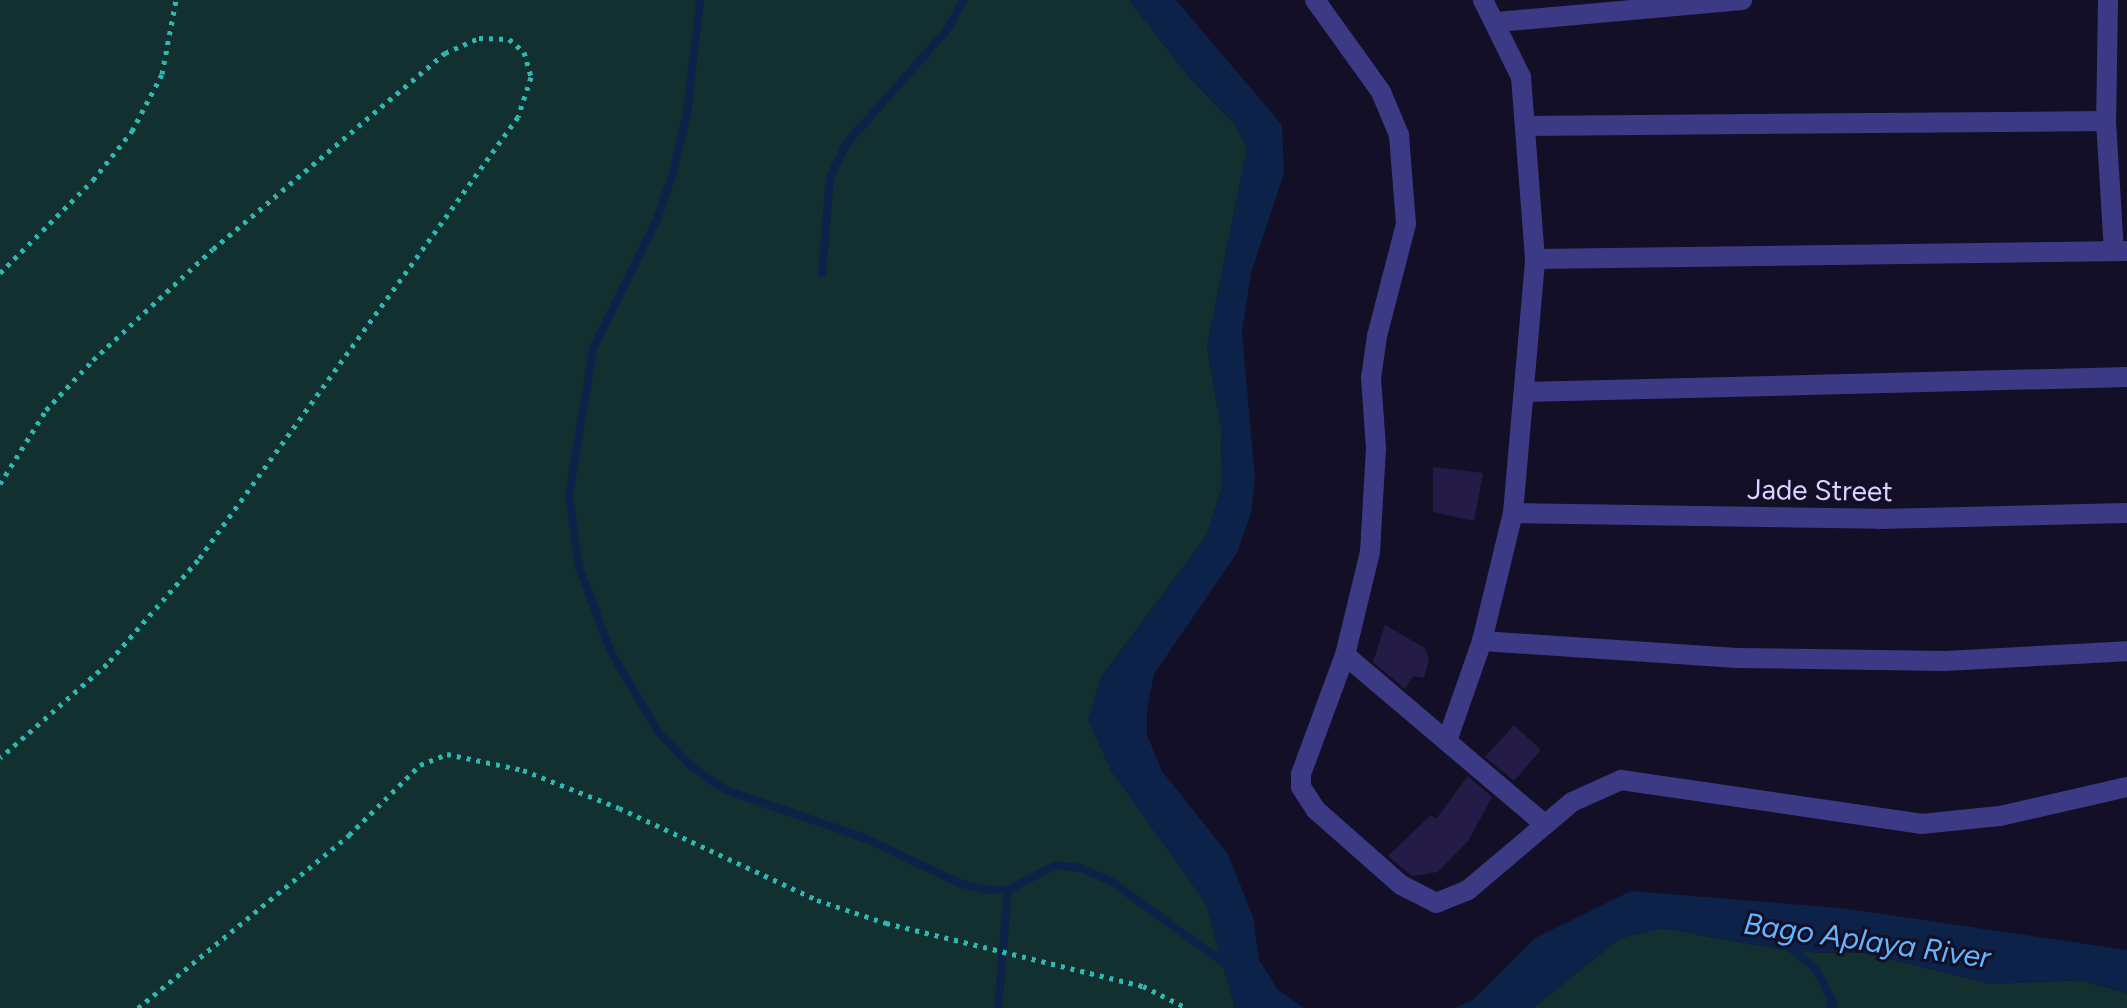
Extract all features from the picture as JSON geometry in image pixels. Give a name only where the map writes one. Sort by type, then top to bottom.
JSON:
[{"type":"street","points":[[1315,0],[1381,92],[1399,135],[1405,209],[1377,336],[1371,378],[1376,513],[1345,655],[1303,763],[1301,787],[1316,810],[1401,885],[1436,903],[1453,899],[1544,824],[1594,789],[1621,780],[1921,824],[2000,816],[2127,787]]},
{"type":"street","points":[[1447,741],[1482,641],[1513,513],[1535,259],[1521,77],[1497,22],[1483,0]]},
{"type":"street","points":[[1497,22],[1742,0]]},
{"type":"street","points":[[1535,259],[2120,251],[2106,121],[2108,0]]},
{"type":"street","points":[[1525,126],[2106,121]]},
{"type":"street","points":[[1524,392],[2127,377]]},
{"type":"street","name":"Jade Street","points":[[1513,513],[1880,519],[2127,513]]},
{"type":"street","points":[[1482,641],[1736,658],[1945,661],[2127,651]]},
{"type":"street","points":[[1345,655],[1544,824]]},
{"type":"path","points":[[0,273],[93,180],[132,131],[162,74],[176,0]]},
{"type":"path","points":[[0,484],[46,410],[93,360],[213,249],[445,53],[479,38],[509,39],[524,52],[531,77],[518,117],[198,560],[107,664],[0,758]]},
{"type":"path","points":[[138,1008],[349,835],[420,765],[447,754],[523,770],[619,808],[817,900],[886,923],[1143,986],[1187,1008]]},
{"type":"green space","points":[[0,0],[1129,0],[1190,78],[1235,124],[1247,149],[1207,347],[1221,427],[1222,486],[1207,535],[1101,677],[1163,839],[1206,904],[1235,1008],[0,1008]]},
{"type":"green space","points":[[1662,928],[1796,952],[1865,953],[1992,984],[2080,980],[2127,993],[2127,1008],[1533,1008],[1620,938]]},
{"type":"water","points":[[1129,0],[1176,0],[1282,125],[1284,173],[1251,273],[1242,332],[1255,480],[1251,513],[1237,553],[1154,674],[1147,710],[1147,735],[1162,771],[1228,854],[1253,917],[1259,960],[1278,990],[1304,1008],[1235,1008],[1206,904],[1111,771],[1088,720],[1101,677],[1207,535],[1222,486],[1221,427],[1207,347],[1247,149],[1235,124],[1190,78]]},
{"type":"water","name":"Bago Aplaya River","points":[[1631,891],[1841,908],[2127,950],[2127,993],[2080,980],[1992,984],[1865,953],[1796,952],[1662,928],[1620,938],[1533,1008],[1455,1008],[1474,999],[1535,938]]},
{"type":"building","points":[[1433,467],[1483,473],[1474,521],[1433,512]]},
{"type":"building","points":[[1385,625],[1425,648],[1429,659],[1424,678],[1413,676],[1405,689],[1373,662]]},
{"type":"building","points":[[1514,725],[1541,750],[1514,781],[1485,757]]},
{"type":"building","points":[[1468,776],[1492,797],[1468,841],[1438,872],[1412,876],[1388,856],[1431,815],[1436,819]]},
{"type":"waterway","points":[[700,0],[687,112],[673,172],[657,219],[593,349],[569,496],[579,567],[611,652],[659,733],[693,768],[726,790],[865,838],[959,883],[987,890],[1008,890],[1056,865],[1081,868],[1112,882],[1230,967]]},
{"type":"waterway","points":[[822,273],[830,177],[846,144],[946,31],[964,0]]},
{"type":"waterway","points":[[998,1008],[1008,890]]},
{"type":"waterway","name":"Bago Aplaya River","points":[[1789,947],[1816,969],[1833,1003],[1830,1008]]}]
